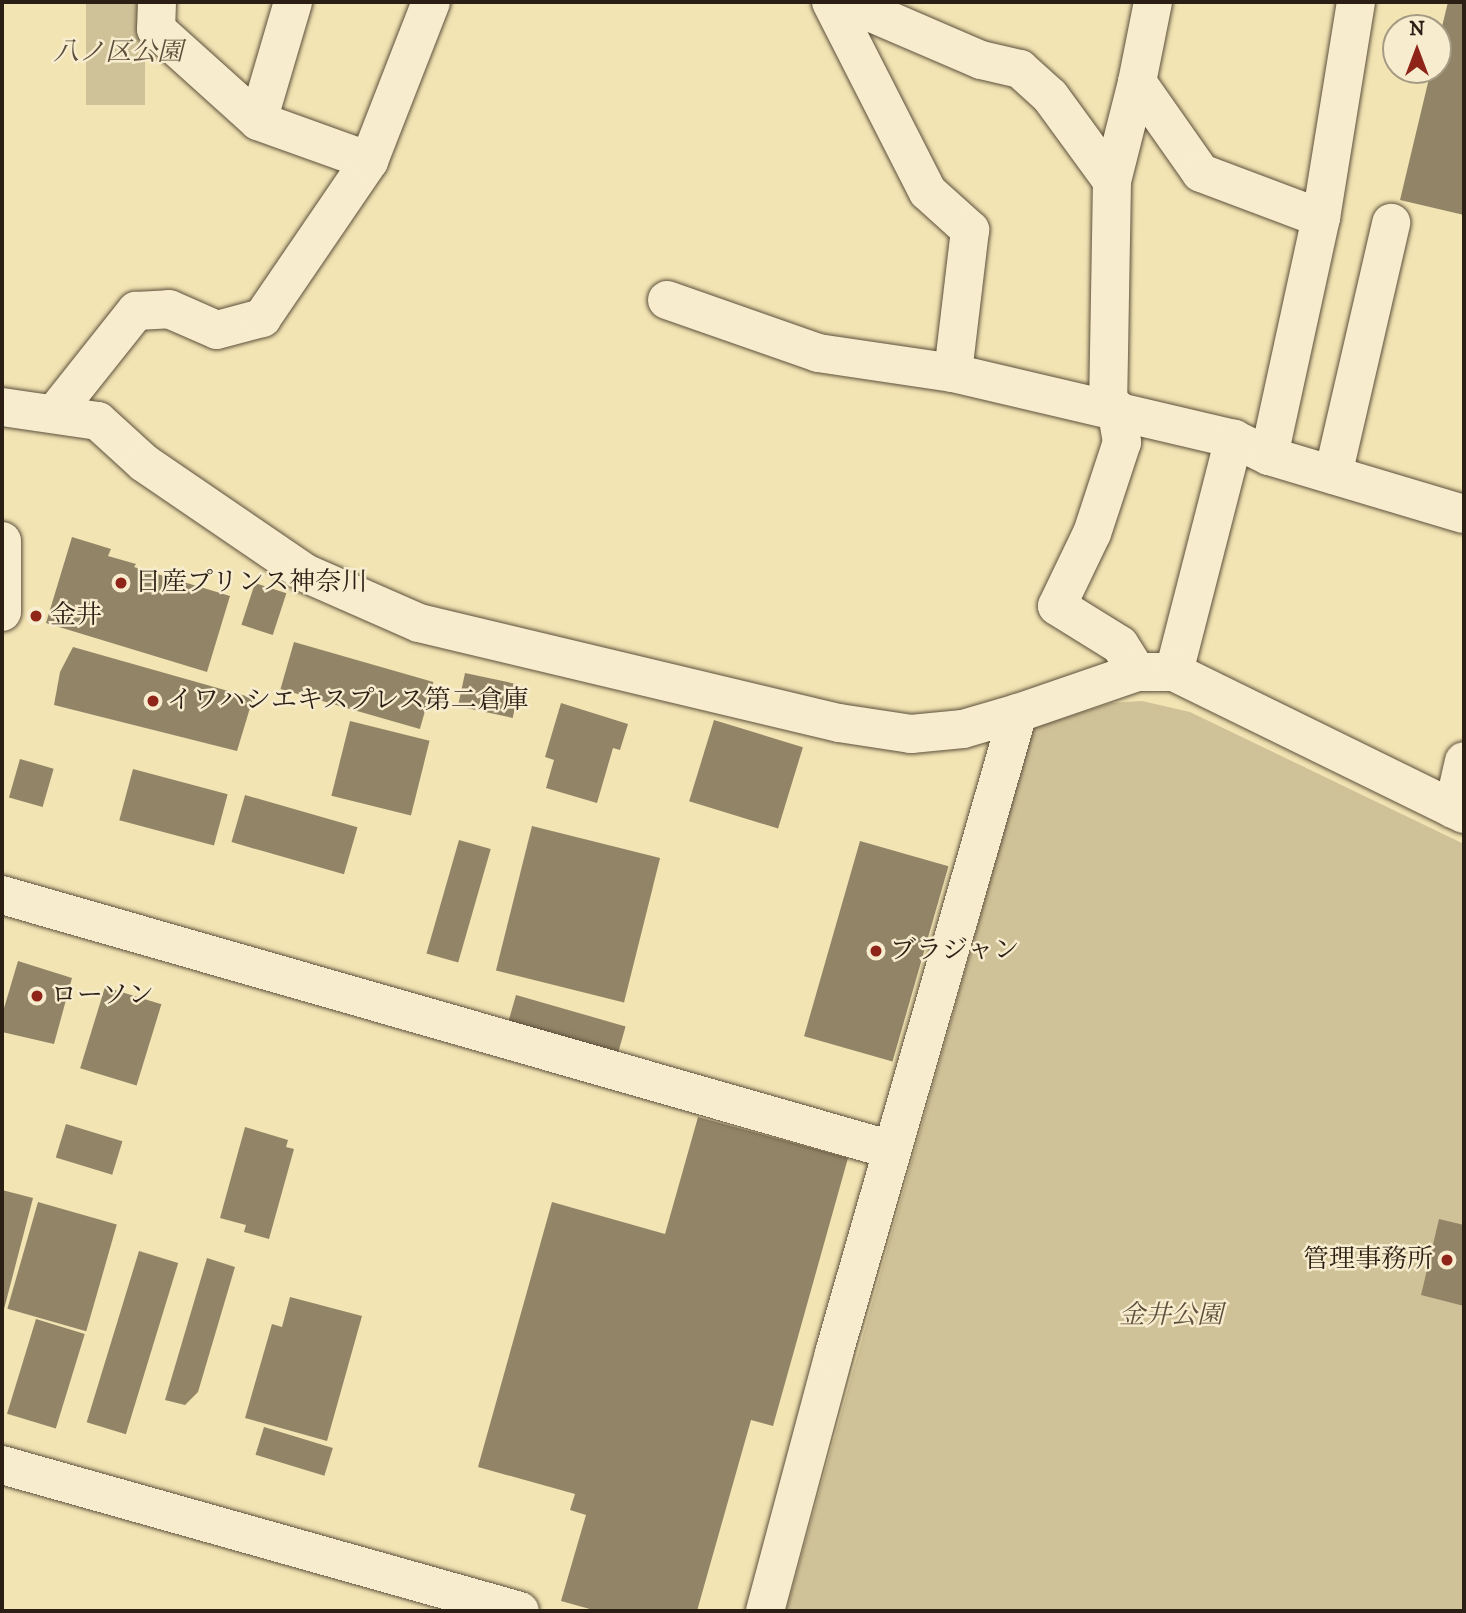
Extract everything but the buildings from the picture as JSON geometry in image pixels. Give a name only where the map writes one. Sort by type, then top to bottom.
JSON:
[{"type":"street","points":[[157,2],[156,29],[258,121],[369,161]]},
{"type":"street","points":[[258,121],[293,2]]},
{"type":"street","points":[[54,414],[136,311],[169,309],[217,330],[262,318],[369,161],[431,2]]},
{"type":"street","points":[[831,2],[928,192],[971,230],[953,373]]},
{"type":"street","points":[[862,2],[874,14],[981,60],[1020,69],[1050,96],[1112,181]]},
{"type":"street","points":[[1137,672],[1120,645],[1057,606],[1092,533],[1122,442],[1112,407],[1112,181],[1137,82],[1153,2]]},
{"type":"street","points":[[1269,456],[1321,218],[1356,2]]},
{"type":"street","points":[[1137,82],[1201,173],[1321,218]]},
{"type":"street","points":[[1334,475],[1391,223]]},
{"type":"street","points":[[667,300],[818,353],[953,373],[1112,407],[1234,439],[1269,456],[1464,514]]},
{"type":"street","points":[[2,407],[98,421],[144,463],[305,573],[419,624],[839,723],[911,734],[963,729],[1137,672],[1174,672],[1459,811],[1464,761]]},
{"type":"street","points":[[1174,672],[1234,439]]},
{"type":"street","points":[[2,541],[2,612]]},
{"type":"street","points":[[765,1611],[892,1150],[1018,713]]},
{"type":"street","points":[[2,895],[892,1150]]},
{"type":"street","points":[[2,1465],[520,1611]]},
{"type":"green space","name":"八ノ区公園","points":[[86,2],[145,2],[145,105],[86,105]]},
{"type":"green space","name":"金井公園","points":[[1142,701],[1190,712],[1464,844],[1464,1611],[786,1611],[1033,728],[1111,703]]},
{"type":"place","name":"日産プリンス神奈川","points":[[121,583]]},
{"type":"place","name":"金井","points":[[36,616]]},
{"type":"place","name":"イワハシエキスプレス第二倉庫","points":[[153,701]]},
{"type":"place","name":"ブラジャン","points":[[876,951]]},
{"type":"place","name":"ローソン","points":[[37,996]]},
{"type":"place","name":"管理事務所","points":[[1447,1260]]}]
